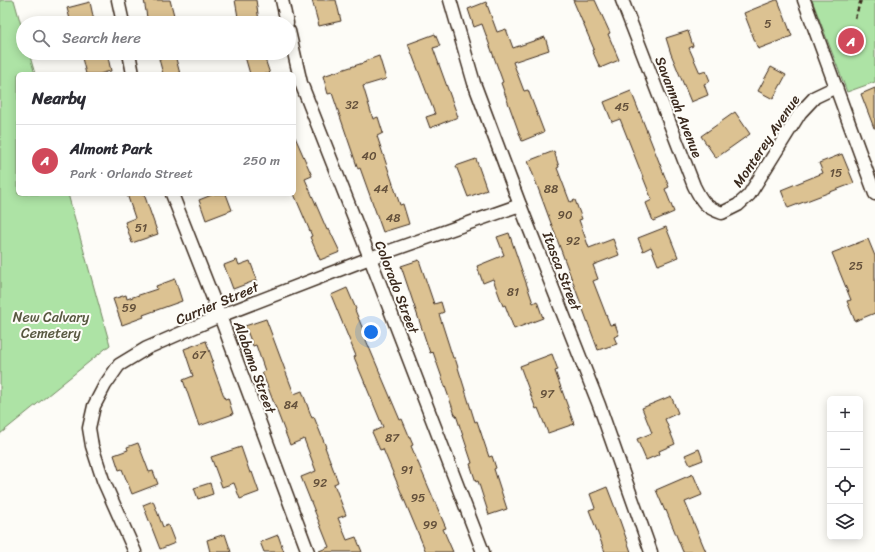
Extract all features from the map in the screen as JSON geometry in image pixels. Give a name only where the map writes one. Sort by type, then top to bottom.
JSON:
[{"type":"street","points":[[118,0],[121,16]]},
{"type":"street","points":[[282,0],[285,16]]},
{"type":"street","name":"Itasca Street","points":[[450,0],[474,83],[520,205],[599,405],[651,552]]},
{"type":"street","name":"Savannah Avenue","points":[[622,0],[694,186],[702,202],[710,209],[722,213]]},
{"type":"street","points":[[804,0],[875,194]]},
{"type":"street","points":[[130,60],[133,72]]},
{"type":"street","name":"Colorado Street","points":[[296,60],[301,83],[483,552]]},
{"type":"street","name":"Monterey Avenue","points":[[722,213],[738,205],[749,195],[800,113],[815,97],[836,87]]},
{"type":"street","name":"Alabama Street","points":[[173,196],[220,316],[308,552]]},
{"type":"street","name":"Currier Street","points":[[135,552],[103,480],[92,446],[89,428],[94,406],[105,385],[119,366],[147,348],[220,316],[370,258],[520,205]]},
{"type":"path","points":[[855,18],[861,0]]},
{"type":"green space","name":"New Calvary Cemetery","points":[[0,0],[14,0],[18,16],[16,16],[16,60],[31,60],[34,72],[16,72],[16,196],[69,196],[110,345],[0,434]]},
{"type":"green space","points":[[812,0],[875,0],[875,82],[847,92]]},
{"type":"building","points":[[144,0],[170,0],[174,16],[147,16]]},
{"type":"building","points":[[235,0],[256,0],[258,16],[238,16]]},
{"type":"building","points":[[312,0],[336,0],[341,21],[319,26]]},
{"type":"building","points":[[573,0],[595,0],[610,33],[608,34],[619,60],[600,68],[592,50],[594,49]]},
{"type":"building","points":[[778,0],[792,36],[758,49],[744,13]]},
{"type":"building","points":[[90,2],[93,16],[69,16],[67,8]]},
{"type":"building","points":[[486,2],[497,32],[506,29],[513,48],[545,37],[549,50],[513,62],[524,91],[528,90],[544,132],[522,141],[482,24],[474,27],[468,9]]},
{"type":"building","points":[[688,31],[693,46],[689,48],[700,73],[706,71],[710,81],[704,84],[708,95],[691,102],[666,38]]},
{"type":"building","points":[[435,34],[440,46],[433,48],[458,117],[430,128],[426,117],[435,114],[408,44]]},
{"type":"building","points":[[379,56],[386,79],[363,86],[373,119],[378,117],[383,133],[377,136],[400,205],[403,204],[409,224],[383,232],[360,168],[358,169],[332,93],[328,94],[323,76],[366,62],[365,61]]},
{"type":"building","points":[[82,60],[109,60],[111,71],[86,72]]},
{"type":"building","points":[[159,60],[176,60],[179,72],[162,72]]},
{"type":"building","points":[[246,60],[265,60],[269,72],[249,72]]},
{"type":"building","points":[[771,67],[786,75],[773,99],[758,91]]},
{"type":"building","points":[[875,88],[875,128],[874,128],[861,94]]},
{"type":"building","points":[[631,91],[669,187],[665,189],[674,212],[653,221],[646,203],[652,200],[620,119],[612,122],[604,102]]},
{"type":"building","points":[[735,112],[750,134],[716,158],[701,136]]},
{"type":"building","points":[[296,139],[312,176],[305,179],[327,230],[329,229],[340,252],[320,260],[310,237],[312,236],[295,196]]},
{"type":"building","points":[[554,151],[559,167],[557,168],[570,202],[575,200],[582,219],[579,220],[589,248],[613,239],[619,255],[593,265],[598,279],[593,281],[610,325],[615,324],[619,335],[614,337],[617,344],[598,350],[528,161]]},
{"type":"building","points":[[842,154],[854,183],[788,208],[781,190],[823,173],[819,163]]},
{"type":"building","points":[[476,159],[487,190],[468,197],[456,166]]},
{"type":"building","points":[[128,196],[145,196],[158,234],[132,243],[125,222],[135,218]]},
{"type":"building","points":[[209,196],[227,196],[232,210],[206,220],[199,200]]},
{"type":"building","points":[[666,227],[678,257],[658,265],[651,247],[643,251],[638,238]]},
{"type":"building","points":[[509,233],[533,303],[537,301],[543,318],[514,329],[505,305],[503,306],[493,279],[483,283],[477,266],[504,255],[497,237]]},
{"type":"building","points":[[868,239],[875,256],[875,313],[855,321],[847,301],[851,300],[832,253]]},
{"type":"building","points":[[237,260],[239,265],[250,261],[257,280],[233,289],[224,265]]},
{"type":"building","points":[[419,260],[434,304],[441,302],[444,312],[439,314],[453,358],[455,358],[475,422],[477,421],[489,457],[492,456],[496,468],[494,469],[507,509],[489,515],[478,481],[476,482],[470,464],[472,463],[456,415],[433,352],[430,353],[401,266]]},
{"type":"building","points":[[175,279],[182,301],[143,315],[144,317],[122,325],[113,299],[126,295],[127,299],[157,289],[156,286]]},
{"type":"building","points":[[347,288],[367,339],[366,340],[400,420],[402,419],[413,445],[411,446],[446,528],[443,529],[453,552],[426,552],[383,449],[380,450],[372,432],[383,427],[354,357],[356,356],[331,295]]},
{"type":"building","points":[[266,319],[294,394],[302,391],[312,418],[314,417],[326,447],[338,482],[334,484],[346,515],[338,518],[347,540],[356,537],[362,552],[319,552],[329,547],[301,477],[316,471],[304,439],[290,445],[262,372],[265,371],[256,345],[253,346],[245,326]]},
{"type":"building","points":[[206,341],[213,361],[211,361],[225,399],[228,398],[233,414],[199,426],[183,380],[193,376],[184,349]]},
{"type":"building","points":[[552,354],[558,370],[555,371],[574,424],[548,433],[538,408],[536,409],[520,366]]},
{"type":"building","points":[[671,396],[678,413],[665,419],[675,444],[659,451],[660,454],[646,460],[637,439],[652,433],[642,408]]},
{"type":"building","points":[[138,443],[149,472],[153,471],[158,484],[132,494],[122,469],[119,470],[114,455],[128,450],[127,447]]},
{"type":"building","points":[[241,447],[250,473],[252,472],[259,492],[240,499],[234,483],[222,487],[211,457]]},
{"type":"building","points":[[699,449],[703,460],[690,465],[685,455]]},
{"type":"building","points":[[693,474],[702,495],[685,502],[706,552],[683,552],[656,490]]},
{"type":"building","points":[[210,483],[213,494],[198,499],[194,488]]},
{"type":"building","points":[[607,487],[631,552],[605,552],[589,510],[595,508],[590,494]]},
{"type":"building","points":[[153,501],[163,527],[168,525],[175,543],[160,549],[143,505]]},
{"type":"building","points":[[225,534],[231,552],[210,552],[207,540]]},
{"type":"building","points":[[278,535],[284,552],[264,552],[260,542]]},
{"type":"place","name":"Almont Park","points":[[851,41]]}]
